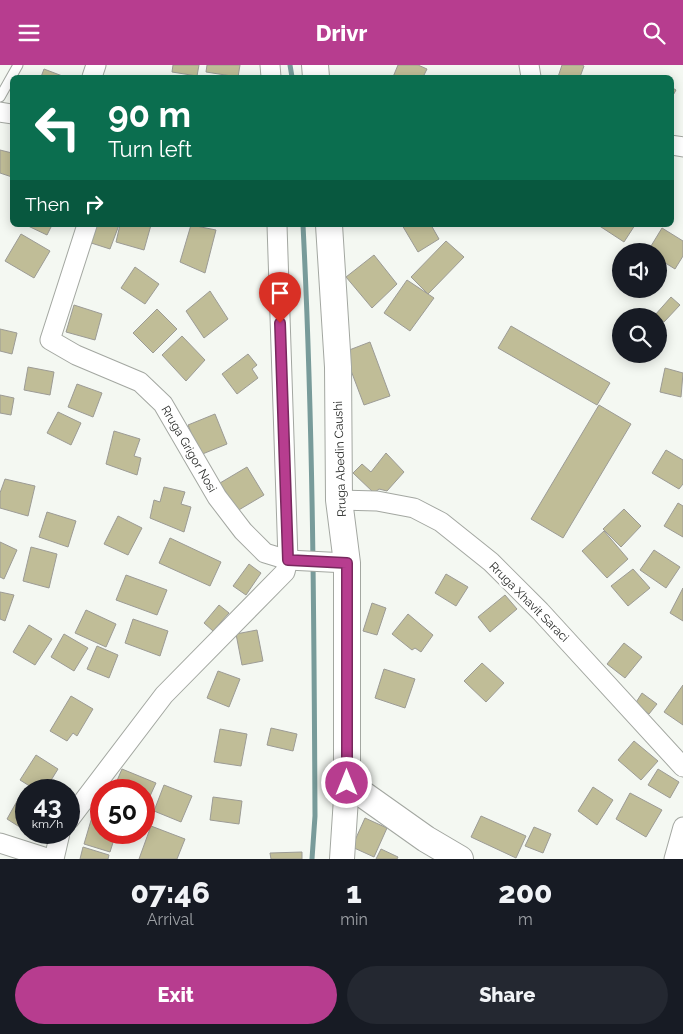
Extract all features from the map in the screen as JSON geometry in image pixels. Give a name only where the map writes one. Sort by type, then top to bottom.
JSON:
[{"type":"main road","name":"Rruga Abedin Caushi","points":[[329,227],[338,367],[339,500],[336,562],[347,783]]},
{"type":"main road","points":[[347,783],[426,839],[460,859]]},
{"type":"street","name":"Rruga Grigor Nosi","points":[[86,227],[50,340],[76,355],[140,382],[146,387],[163,404],[217,497],[243,531],[265,553],[297,560]]},
{"type":"street","points":[[277,227],[297,560]]},
{"type":"street","name":"Rruga Xhavit Saraci","points":[[339,500],[377,501],[414,508],[441,522],[491,562],[540,611],[683,767]]},
{"type":"street","points":[[80,806],[164,695],[297,560],[336,562]]},
{"type":"street","points":[[342,859],[347,783]]},
{"type":"street","points":[[674,859],[683,827]]},
{"type":"street","points":[[0,843],[50,859]]},
{"type":"street","points":[[54,859],[56,844]]},
{"type":"lane","points":[[0,97],[10,79]]},
{"type":"building","points":[[173,65],[199,65],[197,75],[172,72]]},
{"type":"building","points":[[207,65],[240,65],[238,75],[206,72]]},
{"type":"building","points":[[398,65],[418,65],[427,69],[424,75],[394,75]]},
{"type":"building","points":[[562,65],[584,66],[581,75],[559,75]]},
{"type":"building","points":[[44,69],[60,75],[42,75]]},
{"type":"building","points":[[0,150],[10,152],[10,176],[0,173]]},
{"type":"building","points":[[30,227],[51,227],[47,235]]},
{"type":"building","points":[[90,227],[118,227],[110,249],[85,241]]},
{"type":"building","points":[[120,227],[150,227],[144,250],[116,242]]},
{"type":"building","points":[[190,227],[216,230],[205,273],[180,262]]},
{"type":"building","points":[[403,227],[432,227],[439,239],[418,252]]},
{"type":"building","points":[[601,227],[634,227],[624,242]]},
{"type":"building","points":[[662,228],[683,241],[683,256],[675,269],[667,264],[667,243],[653,243]]},
{"type":"building","points":[[21,234],[50,251],[34,278],[5,261]]},
{"type":"building","points":[[446,241],[464,257],[428,294],[411,277]]},
{"type":"building","points":[[374,255],[397,284],[372,308],[346,277]]},
{"type":"building","points":[[135,267],[159,284],[145,304],[121,288]]},
{"type":"building","points":[[407,280],[434,298],[410,331],[384,313]]},
{"type":"building","points":[[210,291],[228,319],[204,338],[186,311]]},
{"type":"building","points":[[671,297],[680,305],[667,319],[667,308],[661,308]]},
{"type":"building","points":[[74,305],[102,314],[95,340],[66,332]]},
{"type":"building","points":[[157,309],[177,329],[153,353],[133,333]]},
{"type":"building","points":[[511,326],[610,383],[597,405],[498,348]]},
{"type":"building","points":[[0,329],[17,333],[12,354],[0,351]]},
{"type":"building","points":[[182,336],[205,360],[186,381],[162,355]]},
{"type":"building","points":[[370,342],[390,396],[364,405],[344,352]]},
{"type":"building","points":[[248,354],[257,365],[252,369],[258,378],[237,394],[222,374]]},
{"type":"building","points":[[28,367],[54,372],[50,395],[24,390]]},
{"type":"building","points":[[665,368],[683,373],[681,397],[660,392]]},
{"type":"building","points":[[77,384],[102,393],[93,417],[68,407]]},
{"type":"building","points":[[0,395],[14,398],[11,415],[0,413]]},
{"type":"building","points":[[599,405],[631,424],[563,538],[531,519]]},
{"type":"building","points":[[58,412],[81,423],[71,445],[47,433]]},
{"type":"building","points":[[215,414],[227,444],[200,455],[188,425]]},
{"type":"building","points":[[114,431],[140,439],[134,456],[141,458],[137,475],[106,464]]},
{"type":"building","points":[[666,450],[683,460],[683,484],[679,489],[652,473]]},
{"type":"building","points":[[386,453],[404,472],[387,491],[379,489],[374,493],[353,473],[362,464],[371,472]]},
{"type":"building","points":[[247,467],[264,495],[237,511],[220,483]]},
{"type":"building","points":[[5,479],[35,486],[28,516],[0,508],[0,493]]},
{"type":"building","points":[[164,487],[185,492],[181,504],[191,507],[184,532],[150,518],[154,500],[160,502]]},
{"type":"building","points":[[678,503],[683,506],[683,537],[664,526]]},
{"type":"building","points":[[624,509],[641,526],[621,547],[603,529]]},
{"type":"building","points":[[47,512],[76,521],[68,547],[39,537]]},
{"type":"building","points":[[118,516],[142,528],[128,555],[104,544]]},
{"type":"building","points":[[604,531],[628,559],[607,578],[582,551]]},
{"type":"building","points":[[170,538],[221,562],[210,586],[159,563]]},
{"type":"building","points":[[0,542],[17,550],[4,579],[0,577]]},
{"type":"building","points":[[31,547],[57,554],[49,588],[23,581]]},
{"type":"building","points":[[654,550],[680,567],[666,588],[640,570]]},
{"type":"building","points":[[249,564],[261,573],[246,595],[233,586]]},
{"type":"building","points":[[633,569],[650,588],[628,606],[611,586]]},
{"type":"building","points":[[446,574],[468,587],[456,606],[435,593]]},
{"type":"building","points":[[126,575],[167,590],[157,615],[116,600]]},
{"type":"building","points":[[683,588],[683,621],[670,613]]},
{"type":"building","points":[[0,592],[14,595],[5,621],[0,619]]},
{"type":"building","points":[[505,595],[517,609],[490,632],[478,617]]},
{"type":"building","points":[[372,603],[386,608],[377,635],[363,631]]},
{"type":"building","points":[[219,605],[229,613],[213,631],[204,623]]},
{"type":"building","points":[[86,610],[116,624],[106,647],[75,633]]},
{"type":"building","points":[[408,614],[433,635],[421,652],[415,648],[412,650],[392,634]]},
{"type":"building","points":[[133,619],[168,631],[160,656],[125,643]]},
{"type":"building","points":[[29,625],[52,639],[35,665],[13,652]]},
{"type":"building","points":[[257,630],[263,661],[242,665],[236,634]]},
{"type":"building","points":[[64,634],[88,648],[74,671],[51,657]]},
{"type":"building","points":[[624,643],[642,657],[625,678],[607,664]]},
{"type":"building","points":[[97,646],[118,655],[109,678],[87,669]]},
{"type":"building","points":[[482,663],[504,683],[486,702],[464,681]]},
{"type":"building","points":[[384,669],[415,679],[405,708],[375,698]]},
{"type":"building","points":[[218,671],[240,679],[229,707],[207,698]]},
{"type":"building","points":[[683,685],[683,725],[664,712]]},
{"type":"building","points":[[642,693],[657,704],[649,714],[635,704]]},
{"type":"building","points":[[71,696],[93,709],[77,736],[73,733],[67,741],[50,731]]},
{"type":"building","points":[[271,728],[297,734],[293,751],[267,745]]},
{"type":"building","points":[[220,729],[247,734],[241,766],[214,762]]},
{"type":"building","points":[[634,741],[658,761],[641,780],[618,760]]},
{"type":"building","points":[[36,755],[58,769],[52,779],[21,779]]},
{"type":"building","points":[[122,769],[146,779],[118,779]]},
{"type":"building","points":[[658,769],[679,782],[670,798],[648,785]]},
{"type":"building","points":[[164,785],[192,796],[181,822],[155,811]]},
{"type":"building","points":[[593,787],[613,800],[597,825],[578,811]]},
{"type":"building","points":[[630,793],[662,810],[646,837],[616,819]]},
{"type":"building","points":[[213,797],[242,801],[239,824],[210,820]]},
{"type":"building","points":[[15,805],[15,824],[7,819]]},
{"type":"building","points":[[481,816],[526,836],[516,858],[471,837]]},
{"type":"building","points":[[365,818],[387,828],[374,857],[352,847]]},
{"type":"building","points":[[90,824],[90,844],[113,844],[110,852],[84,844]]},
{"type":"building","points":[[534,827],[551,834],[543,853],[525,846]]},
{"type":"building","points":[[155,828],[185,839],[177,859],[139,859],[144,844],[155,844]]},
{"type":"building","points":[[83,847],[109,855],[108,859],[80,859]]},
{"type":"building","points":[[381,849],[398,857],[397,859],[376,859]]},
{"type":"building","points":[[302,852],[302,859],[271,859],[270,853]]},
{"type":"waterway","points":[[290,65],[292,75]]},
{"type":"waterway","points":[[303,227],[312,521],[315,816],[312,859]]},
{"type":"route","points":[[280,323],[288,560],[347,563],[347,783]]}]
